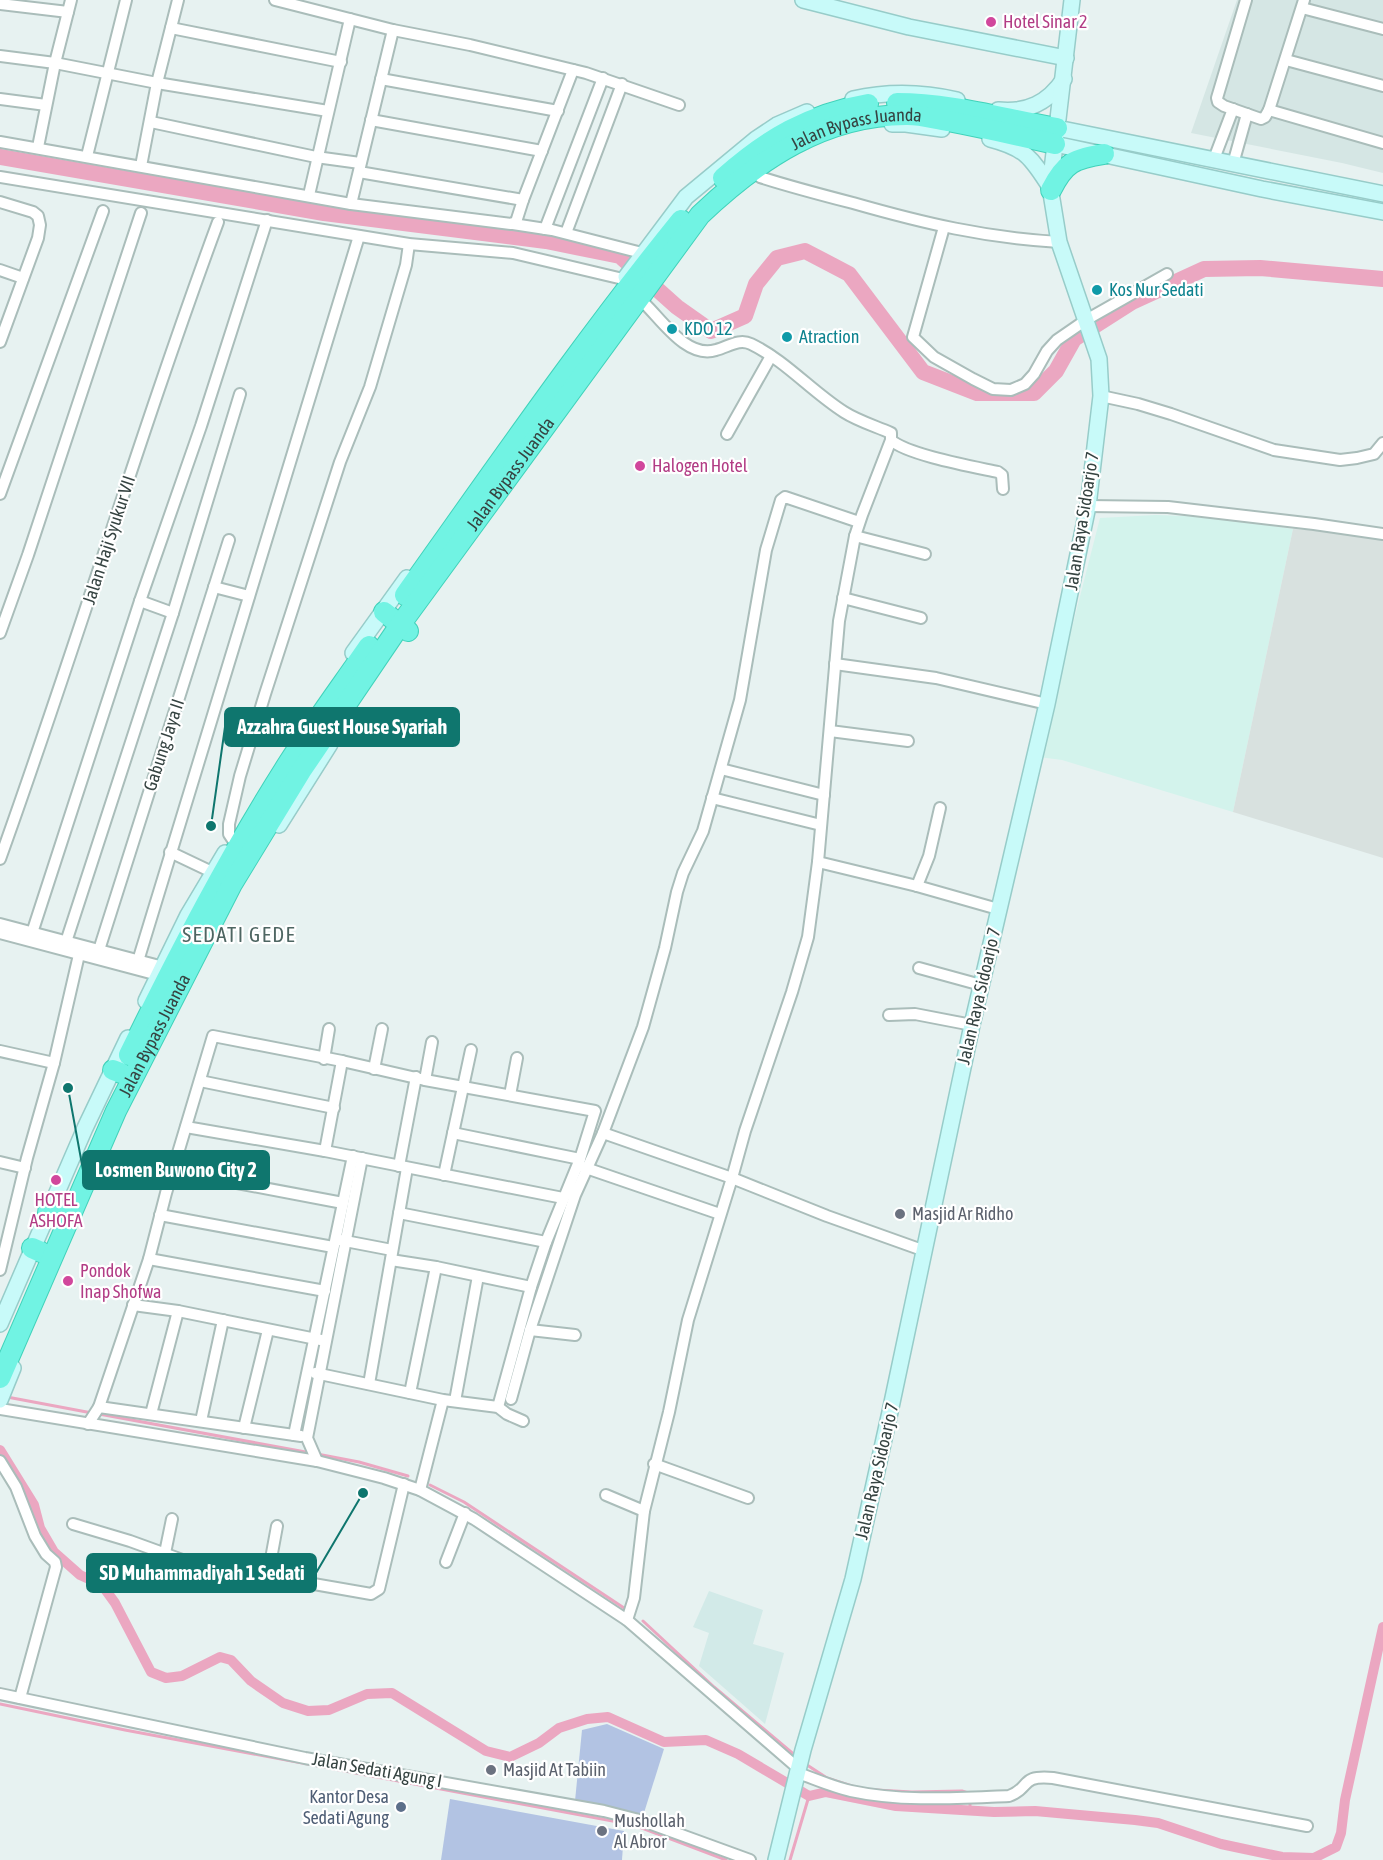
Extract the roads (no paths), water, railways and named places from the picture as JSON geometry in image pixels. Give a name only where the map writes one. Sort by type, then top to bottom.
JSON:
[{"type":"highway","name":"Jalan Bypass Juanda","points":[[60,1223],[117,1071],[168,972],[232,884],[395,621],[651,270],[696,202],[786,126],[831,112],[873,104],[940,101],[1056,136]]},
{"type":"highway","name":"Jalan Bypass Juanda","points":[[651,270],[700,215],[725,191],[761,172],[793,143],[822,130],[853,120],[879,116],[920,116],[1056,136]]},
{"type":"highway","points":[[1051,188],[1058,175],[1074,160],[1104,154]]},
{"type":"highway","name":"Jalan Bypass Juanda","points":[[0,1348],[40,1256],[87,1185],[115,1122],[174,1003],[168,972]]},
{"type":"highway","name":"Jalan Bypass Juanda","points":[[1,1393],[40,1256]]},
{"type":"main road","points":[[803,0],[909,27],[1066,58]]},
{"type":"main road","name":"Jalan Raya Sidoarjo 7","points":[[776,1860],[803,1750],[853,1579],[972,1025],[1047,704],[1088,506],[1101,396],[1099,359],[1059,242],[1051,188],[1072,0]]},
{"type":"main road","points":[[940,101],[1010,111],[1025,109],[1033,107],[1054,93],[1064,79]]},
{"type":"main road","points":[[761,172],[803,148],[840,133],[870,126],[906,124],[1009,143],[1027,155],[1051,188]]},
{"type":"main road","name":"Jalan Bypass Juanda","points":[[1056,136],[1104,154],[1262,189],[1383,212]]},
{"type":"main road","name":"Jalan Bypass Juanda","points":[[1056,136],[1214,159],[1383,194]]},
{"type":"main road","points":[[168,972],[212,872],[284,756],[346,662],[395,621]]},
{"type":"main road","points":[[174,1003],[223,915],[339,728],[395,621]]},
{"type":"main road","points":[[1,1393],[60,1223]]},
{"type":"main road","points":[[0,1324],[40,1256]]},
{"type":"street","points":[[38,147],[55,63],[71,0]]},
{"type":"street","points":[[87,156],[126,0]]},
{"type":"street","points":[[141,166],[157,83],[178,0]]},
{"type":"street","points":[[274,0],[295,3],[393,30],[470,45],[573,70],[622,84],[679,105]]},
{"type":"street","points":[[1246,0],[1217,98],[1220,104],[1264,118],[1287,60],[1303,4],[1383,29]]},
{"type":"street","points":[[0,4],[68,12]]},
{"type":"street","points":[[309,195],[316,157],[350,19]]},
{"type":"street","points":[[171,28],[340,62]]},
{"type":"street","points":[[351,204],[393,30]]},
{"type":"street","points":[[0,56],[55,63],[157,83],[328,111]]},
{"type":"street","points":[[1287,60],[1383,86]]},
{"type":"street","points":[[513,224],[516,222],[573,70]]},
{"type":"street","points":[[545,229],[603,78]]},
{"type":"street","points":[[381,79],[558,111]]},
{"type":"street","points":[[566,233],[622,84]]},
{"type":"street","points":[[0,99],[46,105]]},
{"type":"street","points":[[1214,159],[1233,109]]},
{"type":"street","points":[[1269,110],[1383,143]]},
{"type":"street","points":[[1233,164],[1247,114]]},
{"type":"street","points":[[371,120],[542,151]]},
{"type":"street","points":[[151,122],[359,168],[524,200]]},
{"type":"street","points":[[1221,140],[1238,145]]},
{"type":"street","points":[[0,142],[351,204],[513,224],[566,233],[651,270]]},
{"type":"street","points":[[761,172],[905,218],[1021,240],[1059,242]]},
{"type":"street","points":[[0,177],[410,244],[513,253],[636,290],[683,342],[697,350],[714,351],[743,341],[791,368],[845,413],[891,433],[891,440],[859,522],[843,598],[818,862],[806,944],[745,1131],[688,1320],[669,1412],[654,1464],[644,1511],[634,1598],[627,1620]]},
{"type":"street","points":[[0,202],[33,212],[39,219],[38,238],[0,340]]},
{"type":"street","points":[[0,494],[103,212]]},
{"type":"street","points":[[0,633],[141,213]]},
{"type":"street","points":[[32,933],[140,601],[201,426],[267,220]]},
{"type":"street","name":"Jalan Haji Syukur VII","points":[[0,859],[161,382],[218,222]]},
{"type":"street","points":[[944,227],[913,337],[934,357],[993,389],[1011,390],[1025,384],[1057,340],[1167,274]]},
{"type":"street","points":[[138,961],[359,236]]},
{"type":"street","points":[[233,840],[229,834],[228,824],[240,776],[340,462],[370,387],[406,265],[410,244]]},
{"type":"street","points":[[0,270],[23,278]]},
{"type":"street","points":[[728,434],[771,356]]},
{"type":"street","points":[[66,942],[173,613],[240,394]]},
{"type":"street","points":[[1101,396],[1171,414],[1274,450],[1340,460],[1379,455],[1383,444]]},
{"type":"street","points":[[891,440],[899,446],[952,462],[1000,472],[1003,489]]},
{"type":"street","points":[[511,1400],[530,1330],[575,1195],[603,1133],[643,1027],[665,948],[677,892],[683,873],[703,831],[740,700],[766,550],[781,500],[785,497],[859,522]]},
{"type":"street","points":[[1088,506],[1168,507],[1383,534]]},
{"type":"street","points":[[855,536],[925,554]]},
{"type":"street","name":"Gabung Jaya II","points":[[99,950],[229,540]]},
{"type":"street","points":[[214,587],[249,596]]},
{"type":"street","points":[[843,598],[921,618]]},
{"type":"street","points":[[140,601],[173,613]]},
{"type":"street","points":[[835,664],[952,681],[1047,704]]},
{"type":"street","points":[[830,731],[908,741]]},
{"type":"street","points":[[720,769],[824,795]]},
{"type":"street","points":[[712,798],[821,825]]},
{"type":"street","points":[[917,886],[929,856],[940,808]]},
{"type":"street","points":[[170,852],[212,872]]},
{"type":"street","points":[[818,862],[998,909]]},
{"type":"street","points":[[0,924],[66,942],[80,950],[99,950],[168,972]]},
{"type":"street","points":[[0,933],[168,972]]},
{"type":"street","points":[[0,1270],[24,1168],[54,1063],[80,950]]},
{"type":"street","points":[[919,968],[981,985]]},
{"type":"street","points":[[889,1015],[915,1014],[972,1025]]},
{"type":"street","points":[[324,1059],[329,1029]]},
{"type":"street","points":[[374,1069],[382,1029]]},
{"type":"street","points":[[94,1415],[149,1259],[213,1036],[595,1111],[579,1162],[546,1242],[531,1287],[498,1407]]},
{"type":"street","points":[[369,1384],[399,1214],[403,1167],[421,1078],[432,1042]]},
{"type":"street","points":[[444,1175],[471,1050]]},
{"type":"street","points":[[0,1051],[54,1063]]},
{"type":"street","points":[[510,1095],[517,1058]]},
{"type":"street","points":[[325,1151],[342,1061]]},
{"type":"street","points":[[200,1081],[334,1108]]},
{"type":"street","points":[[186,1126],[358,1157],[563,1198]]},
{"type":"street","points":[[453,1133],[579,1162],[588,1169],[720,1214]]},
{"type":"street","points":[[603,1133],[732,1178],[827,1216],[925,1251]]},
{"type":"street","points":[[316,1458],[309,1441],[327,1342],[343,1203],[358,1157]]},
{"type":"street","points":[[294,1435],[325,1291],[358,1157]]},
{"type":"street","points":[[0,1162],[24,1168]]},
{"type":"street","points":[[173,1171],[343,1203]]},
{"type":"street","points":[[399,1214],[546,1242]]},
{"type":"street","points":[[160,1215],[338,1243],[531,1287]]},
{"type":"street","points":[[149,1259],[325,1291]]},
{"type":"street","points":[[410,1393],[436,1267]]},
{"type":"street","points":[[455,1401],[478,1276]]},
{"type":"street","points":[[133,1305],[178,1311],[327,1342]]},
{"type":"street","points":[[151,1414],[178,1311]]},
{"type":"street","points":[[201,1422],[223,1320]]},
{"type":"street","points":[[244,1428],[268,1329]]},
{"type":"street","points":[[530,1330],[575,1335]]},
{"type":"street","points":[[308,1372],[443,1400],[498,1407],[523,1421]]},
{"type":"street","points":[[420,1490],[443,1400]]},
{"type":"street","points":[[0,1409],[94,1415],[151,1414],[294,1435],[309,1441]]},
{"type":"street","points":[[94,1415],[316,1458],[420,1490],[465,1513],[627,1620],[798,1771],[849,1791],[902,1797],[1013,1795],[1027,1781],[1037,1776],[1307,1826]]},
{"type":"street","points":[[0,1461],[16,1486],[35,1536],[57,1567],[20,1698]]},
{"type":"street","points":[[654,1464],[748,1498]]},
{"type":"street","points":[[73,1524],[165,1552],[188,1562],[368,1594],[379,1589],[404,1484]]},
{"type":"street","points":[[606,1495],[644,1511]]},
{"type":"street","points":[[446,1562],[465,1513]]},
{"type":"street","points":[[165,1552],[172,1519]]},
{"type":"street","points":[[268,1575],[277,1526]]},
{"type":"street","name":"Jalan Sedati Agung I","points":[[0,1694],[305,1758],[604,1811],[643,1821],[750,1860]]},
{"type":"waterway","points":[[0,157],[324,213],[546,241],[620,256],[677,307],[711,331],[745,316],[756,284],[777,258],[805,251],[849,274],[923,372],[977,393],[1034,393],[1056,371],[1074,339],[1132,302],[1204,269],[1260,268],[1383,279]]},
{"type":"waterway","points":[[7,1397],[92,1413]]},
{"type":"waterway","points":[[99,1414],[311,1453]]},
{"type":"waterway","points":[[0,1450],[34,1505],[40,1528],[54,1552],[80,1575],[102,1585],[115,1603],[151,1672],[166,1678],[182,1676],[220,1657],[231,1660],[251,1681],[283,1703],[308,1711],[329,1710],[367,1694],[392,1693],[486,1751],[510,1757],[539,1743],[559,1728],[587,1719],[608,1717],[664,1742],[706,1740],[738,1754],[809,1796],[826,1792],[896,1806],[994,1812],[1035,1811],[1135,1820],[1158,1823],[1221,1844],[1282,1857],[1314,1858],[1336,1847],[1341,1833],[1345,1800],[1383,1627]]},
{"type":"waterway","points":[[317,1454],[359,1462],[408,1476]]},
{"type":"waterway","points":[[430,1485],[464,1502],[624,1608]]},
{"type":"waterway","points":[[643,1621],[714,1687],[797,1757]]},
{"type":"waterway","points":[[0,1704],[125,1730],[634,1825],[726,1860]]},
{"type":"waterway","points":[[804,1763],[827,1778],[855,1787]]},
{"type":"waterway","points":[[876,1790],[962,1791],[968,1793]]},
{"type":"waterway","points":[[790,1860],[809,1796]]},
{"type":"waterway","points":[[970,1801],[970,1810]]},
{"type":"place","name":"Hotel Sinar 2","points":[[991,22]]},
{"type":"place","name":"Kos Nur Sedati","points":[[1097,290]]},
{"type":"place","name":"KDO 12","points":[[672,329]]},
{"type":"place","name":"Atraction","points":[[787,337]]},
{"type":"place","name":"Halogen Hotel","points":[[640,466]]},
{"type":"place","name":"Azzahra Guest House Syariah","points":[[211,826]]},
{"type":"place","name":"Losmen Buwono City 2","points":[[68,1088]]},
{"type":"place","name":"HOTEL ASHOFA","points":[[56,1180]]},
{"type":"place","name":"Masjid Ar Ridho","points":[[900,1214]]},
{"type":"place","name":"Pondok Inap Shofwa","points":[[68,1281]]},
{"type":"place","name":"SD Muhammadiyah 1 Sedati","points":[[363,1493]]},
{"type":"place","name":"Masjid At Tabiin","points":[[491,1770]]},
{"type":"place","name":"Kantor Desa Sedati Agung","points":[[401,1807]]},
{"type":"place","name":"Mushollah Al Abror","points":[[602,1831]]},
{"type":"district","name":"SEDATI GEDE","points":[[239,935]]}]
